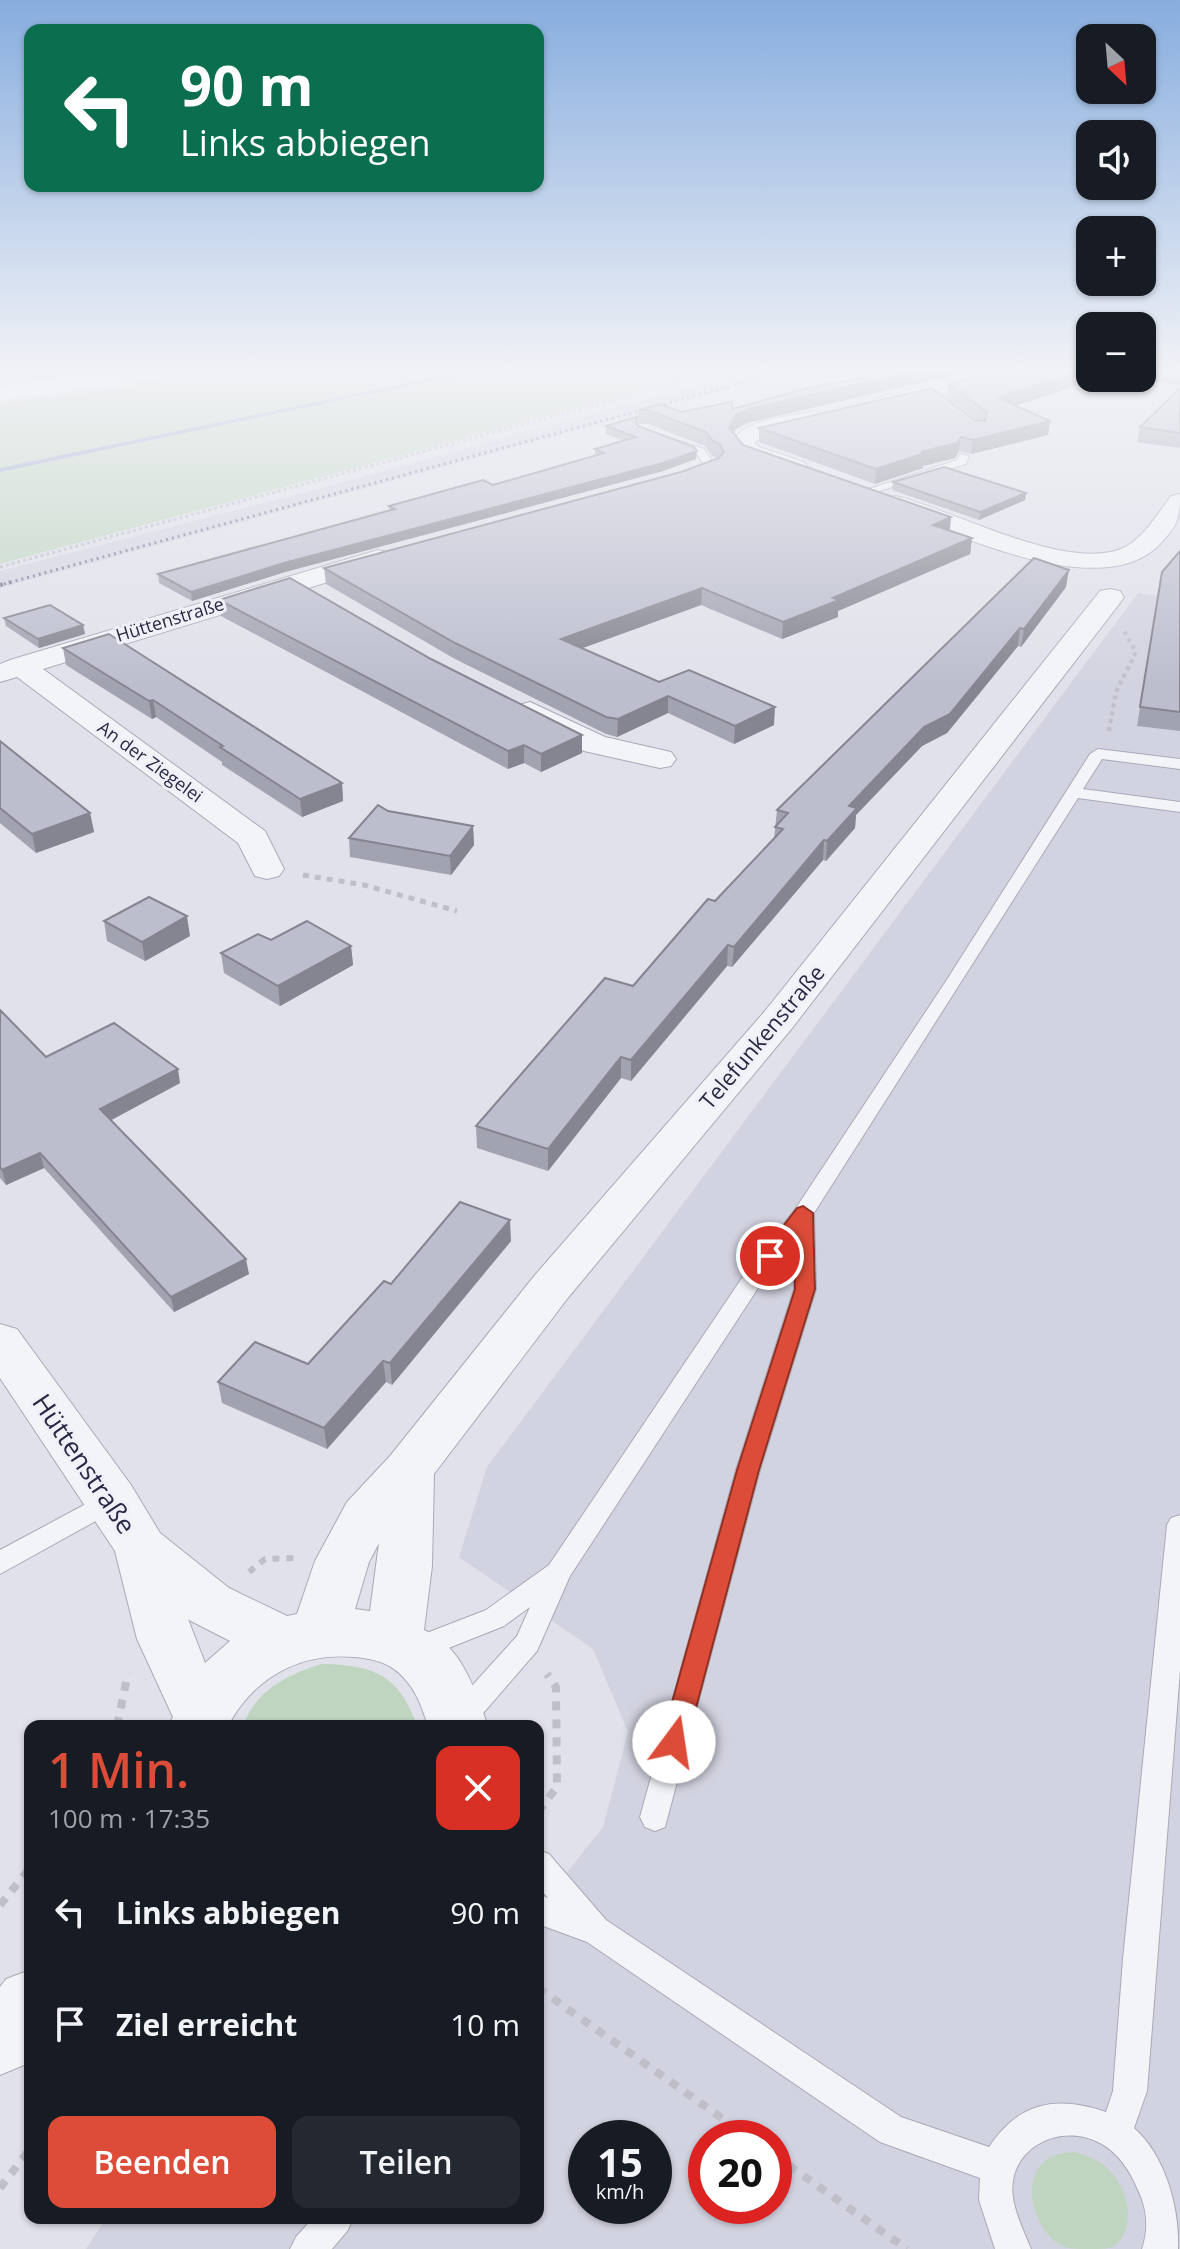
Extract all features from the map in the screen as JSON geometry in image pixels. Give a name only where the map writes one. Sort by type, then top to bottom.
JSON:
[{"type":"street","points":[[821,476],[1040,553],[1075,561],[1104,590],[1130,555],[1149,542],[1179,503]]},
{"type":"street","name":"Hüttenstraße","points":[[10,670],[295,581],[399,552]]},
{"type":"street","points":[[295,581],[335,605]]},
{"type":"street","name":"Telefunkenstraße","points":[[302,1636],[366,1517],[408,1470],[551,1287],[779,1019],[1104,590]]},
{"type":"street","name":"An der Ziegelei","points":[[10,670],[253,838],[267,869]]},
{"type":"street","points":[[499,695],[595,744],[660,759]]},
{"type":"street","name":"Hüttenstraße","points":[[0,1341],[112,1500],[141,1548]]},
{"type":"street","points":[[403,1645],[408,1470]]},
{"type":"street","points":[[141,1548],[209,1604],[302,1636]]},
{"type":"street","points":[[141,1548],[165,1639],[200,1720]]},
{"type":"street","points":[[201,1720],[222,1684],[249,1659],[302,1636],[359,1632],[403,1645],[434,1669],[450,1695],[457,1720]]},
{"type":"street","points":[[0,2041],[24,2011]]},
{"type":"lane","points":[[866,492],[917,476]]},
{"type":"lane","points":[[461,1720],[527,1643],[559,1571],[754,1277],[803,1213],[1098,754],[1180,764]]},
{"type":"lane","points":[[1075,793],[1180,807]]},
{"type":"lane","points":[[655,1817],[748,1470],[805,1289],[803,1213]]},
{"type":"lane","points":[[0,1563],[112,1500]]},
{"type":"lane","points":[[1115,2133],[1130,2091],[1139,1959],[1180,1525]]},
{"type":"lane","points":[[403,1645],[495,1618],[559,1571]]},
{"type":"lane","points":[[544,1871],[597,1931]]},
{"type":"lane","points":[[544,1911],[597,1931],[892,2130],[997,2167]]},
{"type":"lane","points":[[1013,2249],[1000,2225],[994,2195],[997,2167],[1023,2129],[1043,2119],[1067,2116],[1115,2133],[1139,2155],[1156,2183],[1164,2213],[1160,2249]]},
{"type":"lane","points":[[308,2249],[331,2224]]},
{"type":"path","points":[[0,567],[334,476]]},
{"type":"path","points":[[1098,754],[1113,721],[1116,692],[1136,652],[1104,590]]},
{"type":"path","points":[[267,869],[364,885],[457,911]]},
{"type":"path","points":[[0,1905],[24,1875]]},
{"type":"path","points":[[544,1992],[725,2120]]},
{"type":"path","points":[[0,2188],[24,2157]]},
{"type":"path","points":[[792,2168],[907,2249]]},
{"type":"shaded area","points":[[366,476],[411,476],[0,588],[0,571]]},
{"type":"shaded area","points":[[1138,593],[1180,599],[1180,2249],[86,2249],[102,2224],[544,2224],[544,1901],[603,1827],[628,1732],[593,1649],[459,1557],[487,1467]]},
{"type":"green space","points":[[0,476],[325,476],[0,564]]},
{"type":"green space","points":[[322,1664],[370,1671],[393,1684],[415,1720],[245,1720],[265,1693],[297,1673]]},
{"type":"green space","points":[[1074,2152],[1103,2165],[1120,2185],[1127,2205],[1127,2227],[1114,2246],[1068,2248],[1057,2243],[1040,2222],[1032,2196],[1037,2171],[1051,2157]]},
{"type":"building","points":[[524,476],[614,476],[284,563],[191,592],[158,574],[395,509],[389,506],[483,480],[493,485]]},
{"type":"building","points":[[666,476],[832,476],[951,517],[933,525],[972,538],[833,598],[839,600],[783,622],[702,588],[561,639],[659,682],[689,670],[775,707],[735,726],[668,696],[618,719],[606,717],[455,643],[324,568]]},
{"type":"building","points":[[914,476],[972,476],[1026,493],[980,512],[893,482]]},
{"type":"building","points":[[1180,551],[1180,712],[1140,707],[1162,572]]},
{"type":"building","points":[[1034,558],[1069,570],[1024,629],[1020,628],[950,714],[924,727],[849,806],[857,808],[827,841],[824,840],[734,947],[728,945],[631,1060],[621,1057],[548,1149],[476,1126],[605,978],[633,986],[708,899],[715,901],[783,829],[775,827],[788,813],[777,810]]},
{"type":"building","points":[[290,578],[431,659],[582,735],[541,754],[524,745],[508,751],[219,600]]},
{"type":"building","points":[[50,605],[83,625],[38,639],[4,618]]},
{"type":"building","points":[[109,634],[342,783],[300,799],[153,700],[149,701],[63,648]]},
{"type":"building","points":[[0,741],[90,813],[32,834],[0,808]]},
{"type":"building","points":[[378,805],[388,811],[473,826],[450,856],[349,838]]},
{"type":"building","points":[[149,897],[187,916],[142,942],[104,921]]},
{"type":"building","points":[[307,921],[351,946],[278,986],[221,953],[258,934],[271,940]]},
{"type":"building","points":[[0,1010],[46,1057],[114,1023],[178,1069],[100,1109],[246,1259],[171,1297],[40,1153],[2,1170]]},
{"type":"building","points":[[460,1202],[510,1220],[390,1363],[383,1361],[324,1428],[218,1382],[255,1342],[308,1364],[384,1281],[391,1284]]},
{"type":"railway","points":[[4,584],[400,476]]},
{"type":"railway","points":[[0,585],[11,582]]},
{"type":"route","points":[[674,1742],[748,1470],[805,1289],[803,1213],[770,1256]]}]
